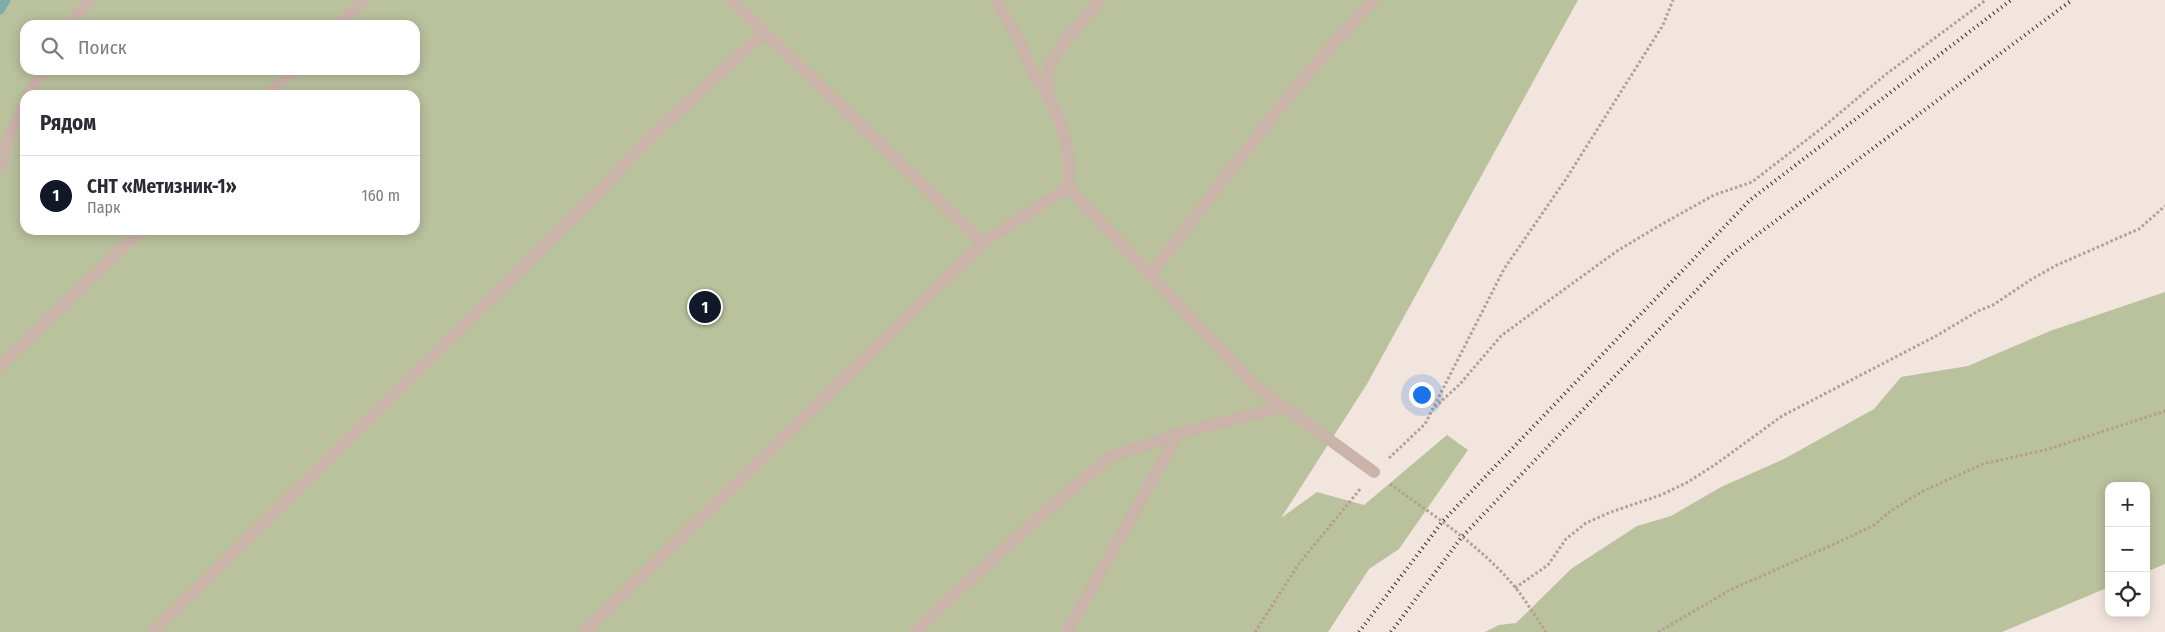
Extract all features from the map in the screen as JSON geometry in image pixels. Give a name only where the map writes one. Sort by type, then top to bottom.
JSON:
[{"type":"lane","points":[[74,20],[89,0]]},
{"type":"lane","points":[[344,20],[364,0]]},
{"type":"lane","points":[[731,0],[983,243]]},
{"type":"lane","points":[[996,0],[1018,38],[1032,71],[1048,96],[1062,126],[1069,159],[1068,187],[1254,385],[1374,472]]},
{"type":"lane","points":[[1048,96],[1049,66],[1066,39],[1101,0]]},
{"type":"lane","points":[[1150,275],[1340,35],[1374,0]]},
{"type":"lane","points":[[153,632],[604,187],[647,140],[764,32]]},
{"type":"lane","points":[[32,90],[40,75]]},
{"type":"lane","points":[[273,90],[288,75]]},
{"type":"lane","points":[[0,168],[8,138],[20,114]]},
{"type":"lane","points":[[584,632],[983,243],[1068,187]]},
{"type":"lane","points":[[0,366],[136,235]]},
{"type":"lane","points":[[915,632],[1047,510],[1110,457],[1178,434],[1283,406]]},
{"type":"lane","points":[[1067,632],[1178,434]]},
{"type":"path","points":[[1255,632],[1298,565],[1374,472],[1424,424],[1504,269],[1581,155],[1663,25],[1674,0]]},
{"type":"path","points":[[1432,409],[1460,384],[1501,336],[1551,299],[1617,251],[1657,227],[1714,195],[1752,182],[1822,128],[1885,75],[1986,0]]},
{"type":"path","points":[[1515,588],[1548,565],[1566,539],[1586,522],[1661,495],[1688,482],[1782,416],[1936,336],[1978,311],[1993,305],[2057,265],[2139,229],[2165,206]]},
{"type":"path","points":[[1658,632],[1732,589],[1852,536],[1874,525],[1892,510],[1923,491],[1983,464],[2049,449],[2165,411]]},
{"type":"path","points":[[1374,472],[1448,527],[1493,564],[1515,588],[1546,632]]},
{"type":"green space","points":[[0,0],[1578,0],[1367,384],[1281,518],[1317,492],[1364,505],[1447,435],[1468,450],[1399,549],[1369,569],[1328,632],[0,632]]},
{"type":"green space","points":[[2165,292],[2165,564],[2150,570],[2150,482],[2105,482],[2105,589],[2002,632],[1485,632],[1499,625],[1516,623],[1571,569],[1637,526],[1671,516],[1721,487],[1784,459],[1874,409],[1901,377],[1968,366],[2050,331]]},
{"type":"waterway","points":[[0,10],[6,0]]},
{"type":"railway","points":[[1359,632],[1442,522],[1750,200],[2011,0]]},
{"type":"railway","points":[[1391,632],[1461,538],[1730,255],[2072,0]]},
{"type":"place","name":"СНТ «Метизник-1»","points":[[705,307]]}]
